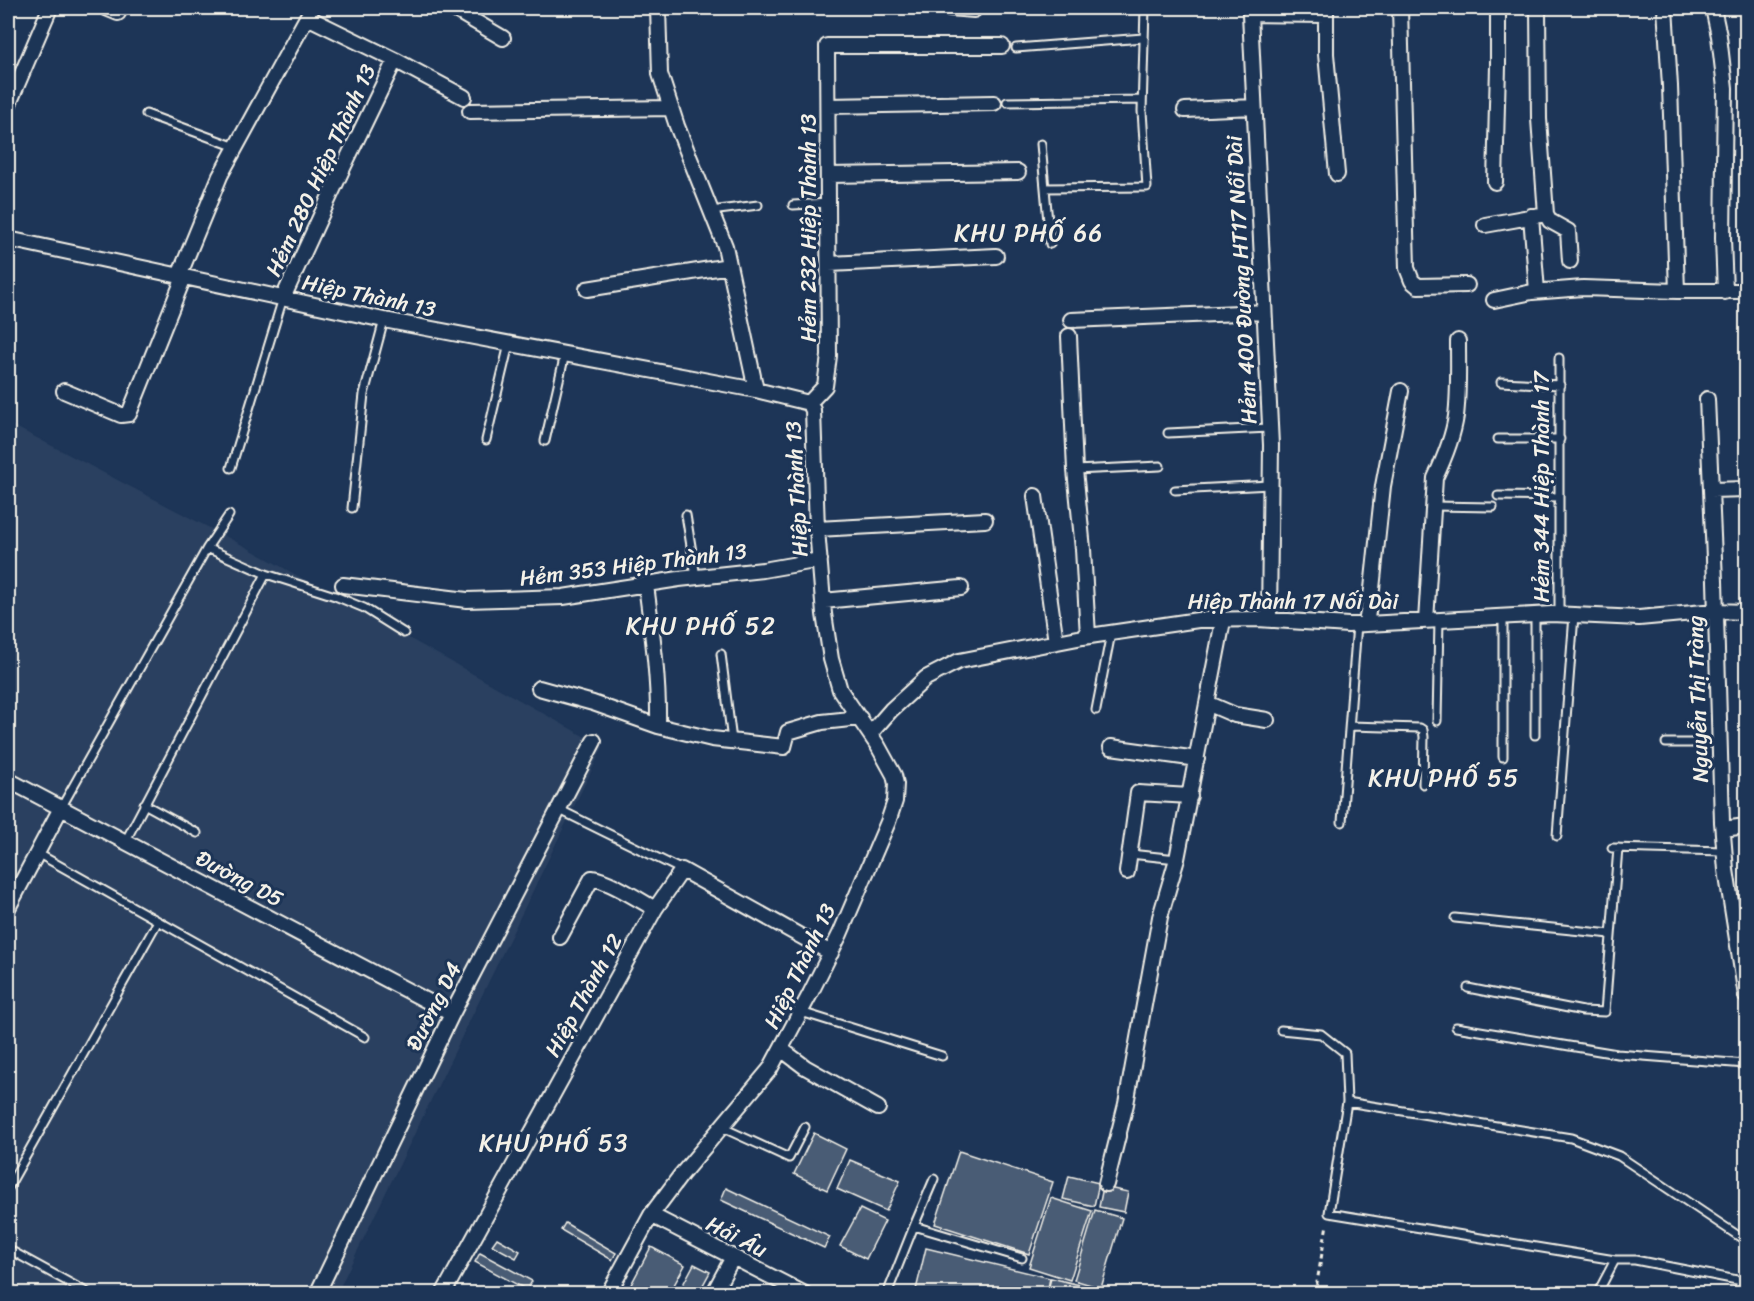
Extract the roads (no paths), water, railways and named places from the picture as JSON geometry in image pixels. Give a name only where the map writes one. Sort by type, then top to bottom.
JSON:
[{"type":"street","points":[[8,106],[12,83],[51,8]]},
{"type":"street","points":[[452,8],[503,38]]},
{"type":"street","points":[[658,8],[660,74],[677,126],[725,246],[756,390]]},
{"type":"street","points":[[949,8],[974,10]]},
{"type":"street","points":[[1400,8],[1407,268],[1412,281],[1419,286],[1467,285]]},
{"type":"street","points":[[1495,182],[1498,8]]},
{"type":"street","points":[[1538,8],[1539,119],[1546,214],[1550,221],[1568,231],[1570,261]]},
{"type":"street","points":[[1665,8],[1677,291]]},
{"type":"street","points":[[1713,8],[1725,88],[1723,238],[1725,292]]},
{"type":"street","points":[[1326,11],[1326,54],[1337,174]]},
{"type":"street","name":"Hẻm 400 Đường HT17 Nối Dài","points":[[1269,620],[1269,428],[1250,14],[1326,11]]},
{"type":"street","points":[[64,392],[121,415],[129,414],[220,176],[310,12],[464,97]]},
{"type":"street","name":"Hẻm 232 Hiệp Thành 13","points":[[810,403],[825,386],[829,356],[827,46],[1009,47]]},
{"type":"street","name":"Hẻm 280 Hiệp Thành 13","points":[[283,298],[395,60]]},
{"type":"street","points":[[828,106],[1001,102]]},
{"type":"street","points":[[470,111],[671,108]]},
{"type":"street","points":[[1185,110],[1254,108]]},
{"type":"street","points":[[828,175],[1018,172]]},
{"type":"street","points":[[1485,225],[1546,214]]},
{"type":"street","points":[[1531,216],[1537,291]]},
{"type":"street","name":"Hiệp Thành 13","points":[[8,239],[384,321],[756,390],[810,403],[813,410],[823,602],[831,659],[840,690],[878,746],[894,775],[895,801],[831,953],[770,1069],[681,1175],[651,1215],[608,1293]]},
{"type":"street","points":[[829,264],[996,255]]},
{"type":"street","points":[[587,289],[729,266]]},
{"type":"street","points":[[1494,300],[1537,291],[1583,288],[1746,291]]},
{"type":"street","points":[[1071,320],[1264,312]]},
{"type":"street","points":[[1069,336],[1075,470],[1083,549],[1088,636]]},
{"type":"street","points":[[1432,621],[1435,478],[1443,461],[1456,418],[1458,341]]},
{"type":"street","points":[[1361,624],[1372,590],[1383,486],[1401,392]]},
{"type":"street","name":"Nguyễn Thị Tràng","points":[[1707,399],[1723,829],[1726,870],[1742,934],[1746,991]]},
{"type":"street","points":[[1711,490],[1746,489]]},
{"type":"street","points":[[1035,496],[1056,642]]},
{"type":"street","points":[[818,529],[985,520]]},
{"type":"street","name":"Hẻm 353 Hiệp Thành 13","points":[[343,585],[467,600],[563,597],[820,560]]},
{"type":"street","points":[[646,585],[658,726]]},
{"type":"street","points":[[823,602],[962,588]]},
{"type":"street","name":"Hiệp Thành 17 Nối Dài","points":[[870,734],[891,710],[926,678],[959,661],[1088,636],[1198,620],[1269,620],[1348,625],[1535,615],[1639,618],[1715,611],[1746,612]]},
{"type":"street","points":[[1106,1184],[1126,1104],[1160,917],[1177,859],[1223,621]]},
{"type":"street","points":[[539,687],[658,726],[712,739],[784,747],[788,732],[822,722],[860,718]]},
{"type":"street","points":[[1207,703],[1234,715],[1267,720]]},
{"type":"street","name":"Đường D4","points":[[317,1293],[452,1014],[594,741]]},
{"type":"street","points":[[1110,747],[1197,759]]},
{"type":"street","name":"Đường D5","points":[[8,780],[452,1014]]},
{"type":"street","points":[[1127,872],[1138,793],[1190,796]]},
{"type":"street","points":[[8,908],[61,808]]},
{"type":"street","points":[[1723,829],[1746,826]]},
{"type":"street","points":[[682,870],[831,953]]},
{"type":"street","name":"Hiệp Thành 12","points":[[443,1293],[654,909],[682,870]]},
{"type":"street","points":[[560,937],[592,878],[654,909]]},
{"type":"street","points":[[781,1049],[805,1067],[878,1108]]},
{"type":"street","name":"Hải Âu","points":[[651,1215],[804,1293]]},
{"type":"street","points":[[713,1293],[733,1257]]},
{"type":"lane","points":[[1045,188],[1147,187],[1142,100],[1145,8]]},
{"type":"lane","points":[[1009,47],[1143,38]]},
{"type":"lane","points":[[1001,102],[1142,100]]},
{"type":"lane","points":[[146,114],[236,147]]},
{"type":"lane","points":[[1041,144],[1050,244]]},
{"type":"lane","points":[[793,205],[829,203]]},
{"type":"lane","points":[[711,211],[758,205]]},
{"type":"lane","points":[[231,468],[283,298]]},
{"type":"lane","points":[[352,508],[364,394],[384,321]]},
{"type":"lane","points":[[486,440],[509,344]]},
{"type":"lane","points":[[545,441],[565,354]]},
{"type":"lane","name":"Hẻm 344 Hiệp Thành 17","points":[[1559,358],[1559,615]]},
{"type":"lane","points":[[1501,382],[1560,385]]},
{"type":"lane","points":[[1168,433],[1269,428]]},
{"type":"lane","points":[[1498,439],[1560,439]]},
{"type":"lane","points":[[1075,470],[1160,466]]},
{"type":"lane","points":[[1176,490],[1270,485]]},
{"type":"lane","points":[[1498,496],[1559,497]]},
{"type":"lane","points":[[1433,506],[1493,507]]},
{"type":"lane","points":[[61,808],[207,548],[229,515]]},
{"type":"lane","points":[[686,515],[696,577]]},
{"type":"lane","points":[[207,548],[266,574],[335,596],[364,609],[404,633]]},
{"type":"lane","points":[[125,842],[266,574]]},
{"type":"lane","points":[[1534,735],[1535,615]]},
{"type":"lane","points":[[1557,836],[1574,615]]},
{"type":"lane","points":[[1503,617],[1503,757]]},
{"type":"lane","points":[[1432,621],[1437,721]]},
{"type":"lane","points":[[1342,822],[1361,624]]},
{"type":"lane","points":[[1096,710],[1111,633]]},
{"type":"lane","points":[[721,654],[732,741]]},
{"type":"lane","points":[[1350,726],[1420,728],[1423,730],[1424,784]]},
{"type":"lane","points":[[1666,743],[1720,743]]},
{"type":"lane","points":[[144,804],[197,833]]},
{"type":"lane","points":[[558,809],[682,870]]},
{"type":"lane","points":[[1468,988],[1583,1011],[1605,1012],[1615,848],[1725,851]]},
{"type":"lane","points":[[37,853],[365,1037]]},
{"type":"lane","points":[[1130,854],[1177,859]]},
{"type":"lane","points":[[1455,918],[1611,934]]},
{"type":"lane","points":[[8,1188],[158,921]]},
{"type":"lane","points":[[801,1012],[942,1056]]},
{"type":"lane","points":[[1456,1028],[1617,1054],[1746,1064]]},
{"type":"lane","points":[[1281,1030],[1321,1034],[1345,1053],[1347,1102],[1329,1213],[1615,1260],[1635,1260],[1744,1281],[1736,1293]]},
{"type":"lane","points":[[1347,1102],[1572,1138],[1619,1156],[1746,1241]]},
{"type":"lane","points":[[722,1126],[789,1158],[805,1126]]},
{"type":"lane","points":[[887,1293],[934,1179]]},
{"type":"lane","points":[[914,1226],[1022,1258]]},
{"type":"lane","points":[[8,1249],[90,1293]]},
{"type":"lane","points":[[1597,1293],[1615,1260]]},
{"type":"district","name":"KHU PHỐ 66","points":[[1029,233]]},
{"type":"district","name":"KHU PHỐ 52","points":[[701,626]]},
{"type":"district","name":"KHU PHỐ 55","points":[[1444,778]]},
{"type":"district","name":"KHU PHỐ 53","points":[[554,1143]]}]
